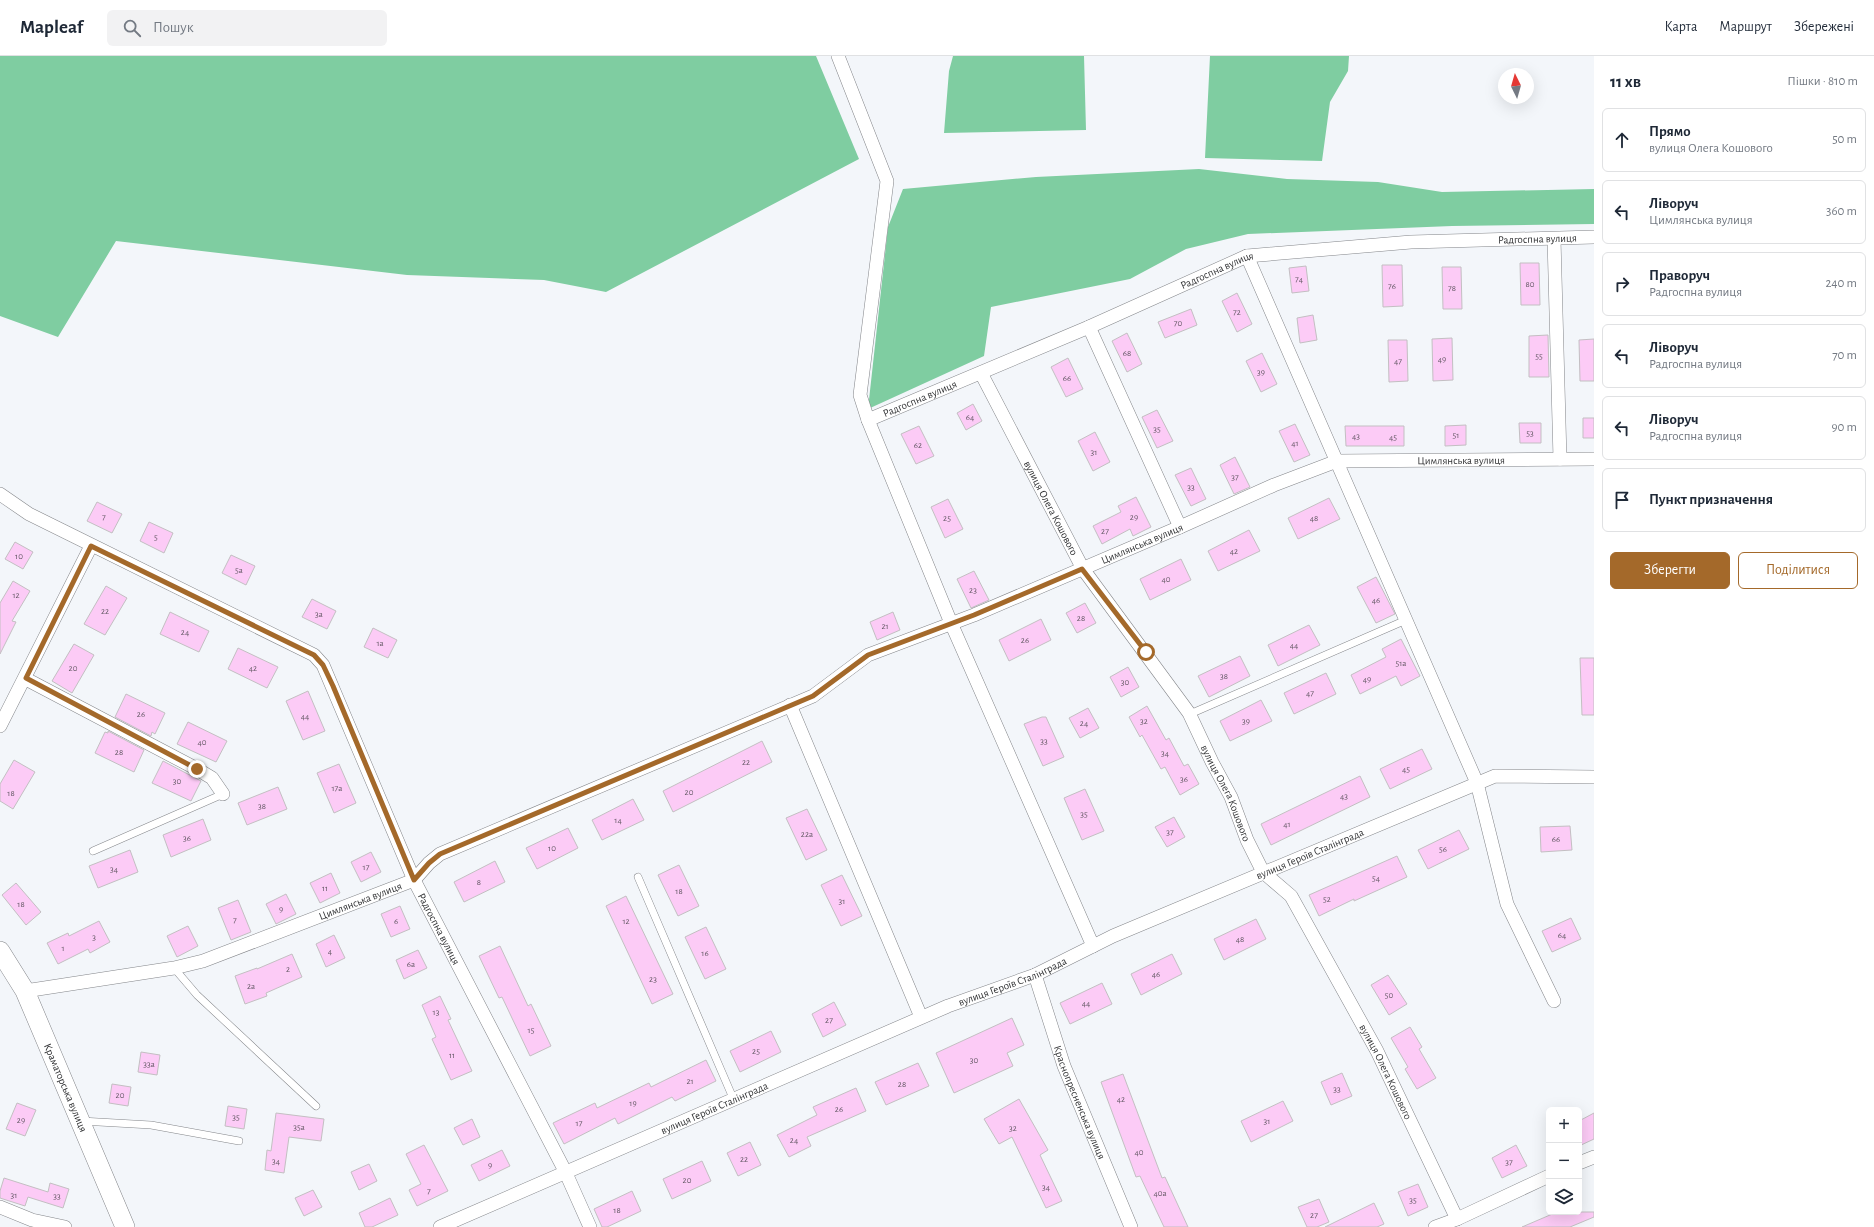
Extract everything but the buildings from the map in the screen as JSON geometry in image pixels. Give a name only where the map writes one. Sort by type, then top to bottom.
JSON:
[{"type":"street","points":[[838,56],[887,181],[860,395],[868,420],[951,624],[1093,946]]},
{"type":"street","name":"Радгоспна вулиця","points":[[868,420],[1089,327],[1247,256],[1411,242],[1594,237]]},
{"type":"street","points":[[1554,239],[1560,459]]},
{"type":"street","points":[[1247,256],[1477,783],[1507,904],[1554,1001]]},
{"type":"street","points":[[1089,327],[1180,528]]},
{"type":"street","name":"вулиця Олега Кошового","points":[[981,373],[1082,569],[1190,714],[1212,762],[1231,797],[1247,840],[1263,872],[1291,896],[1377,1051],[1457,1219]]},
{"type":"street","name":"Цимлянська вулиця","points":[[25,991],[174,968],[203,961],[414,880],[429,863],[440,854],[813,696],[868,655],[951,624],[1180,528],[1274,485],[1337,461],[1594,459]]},
{"type":"street","name":"Радгоспна вулиця","points":[[0,494],[29,514],[91,546],[314,655],[323,665],[414,880],[565,1171],[590,1227]]},
{"type":"street","points":[[0,726],[26,678],[91,546]]},
{"type":"street","points":[[26,678],[197,769],[212,778],[223,794]]},
{"type":"street","points":[[790,705],[921,1017]]},
{"type":"street","name":"вулиця Героїв Сталінграда","points":[[440,1227],[565,1171],[921,1017],[1035,975],[1093,946],[1263,872],[1477,783],[1495,776],[1594,777]]},
{"type":"street","name":"Краматорська вулиця","points":[[0,951],[25,991],[125,1227]]},
{"type":"street","name":"Краснопресненська вулиця","points":[[1035,975],[1064,1066],[1131,1227]]},
{"type":"street","points":[[1582,1162],[1594,1157]]},
{"type":"street","points":[[1435,1227],[1457,1219],[1546,1177]]},
{"type":"street","points":[[0,1207],[32,1220],[65,1227]]},
{"type":"lane","points":[[1190,714],[1406,620]]},
{"type":"lane","points":[[93,851],[223,794]]},
{"type":"lane","points":[[638,877],[734,1098]]},
{"type":"lane","points":[[174,968],[197,995],[316,1106]]},
{"type":"lane","points":[[81,1121],[151,1125],[239,1142]]},
{"type":"green space","points":[[0,56],[816,56],[859,159],[606,292],[544,280],[407,275],[116,241],[58,337],[0,316]]},
{"type":"green space","points":[[953,56],[1084,56],[1086,130],[944,133],[949,71]]},
{"type":"green space","points":[[1210,56],[1349,56],[1348,71],[1330,102],[1322,161],[1205,158]]},
{"type":"green space","points":[[1199,169],[1287,179],[1378,182],[1442,192],[1594,189],[1594,224],[1452,226],[1248,234],[1186,249],[1130,279],[991,307],[984,356],[868,409],[888,227],[903,189],[1036,177]]},
{"type":"route","points":[[197,769],[26,678],[91,546],[314,655],[323,665],[333,686],[414,880],[429,863],[440,854],[813,696],[868,655],[974,615],[1082,569],[1146,652]]}]
